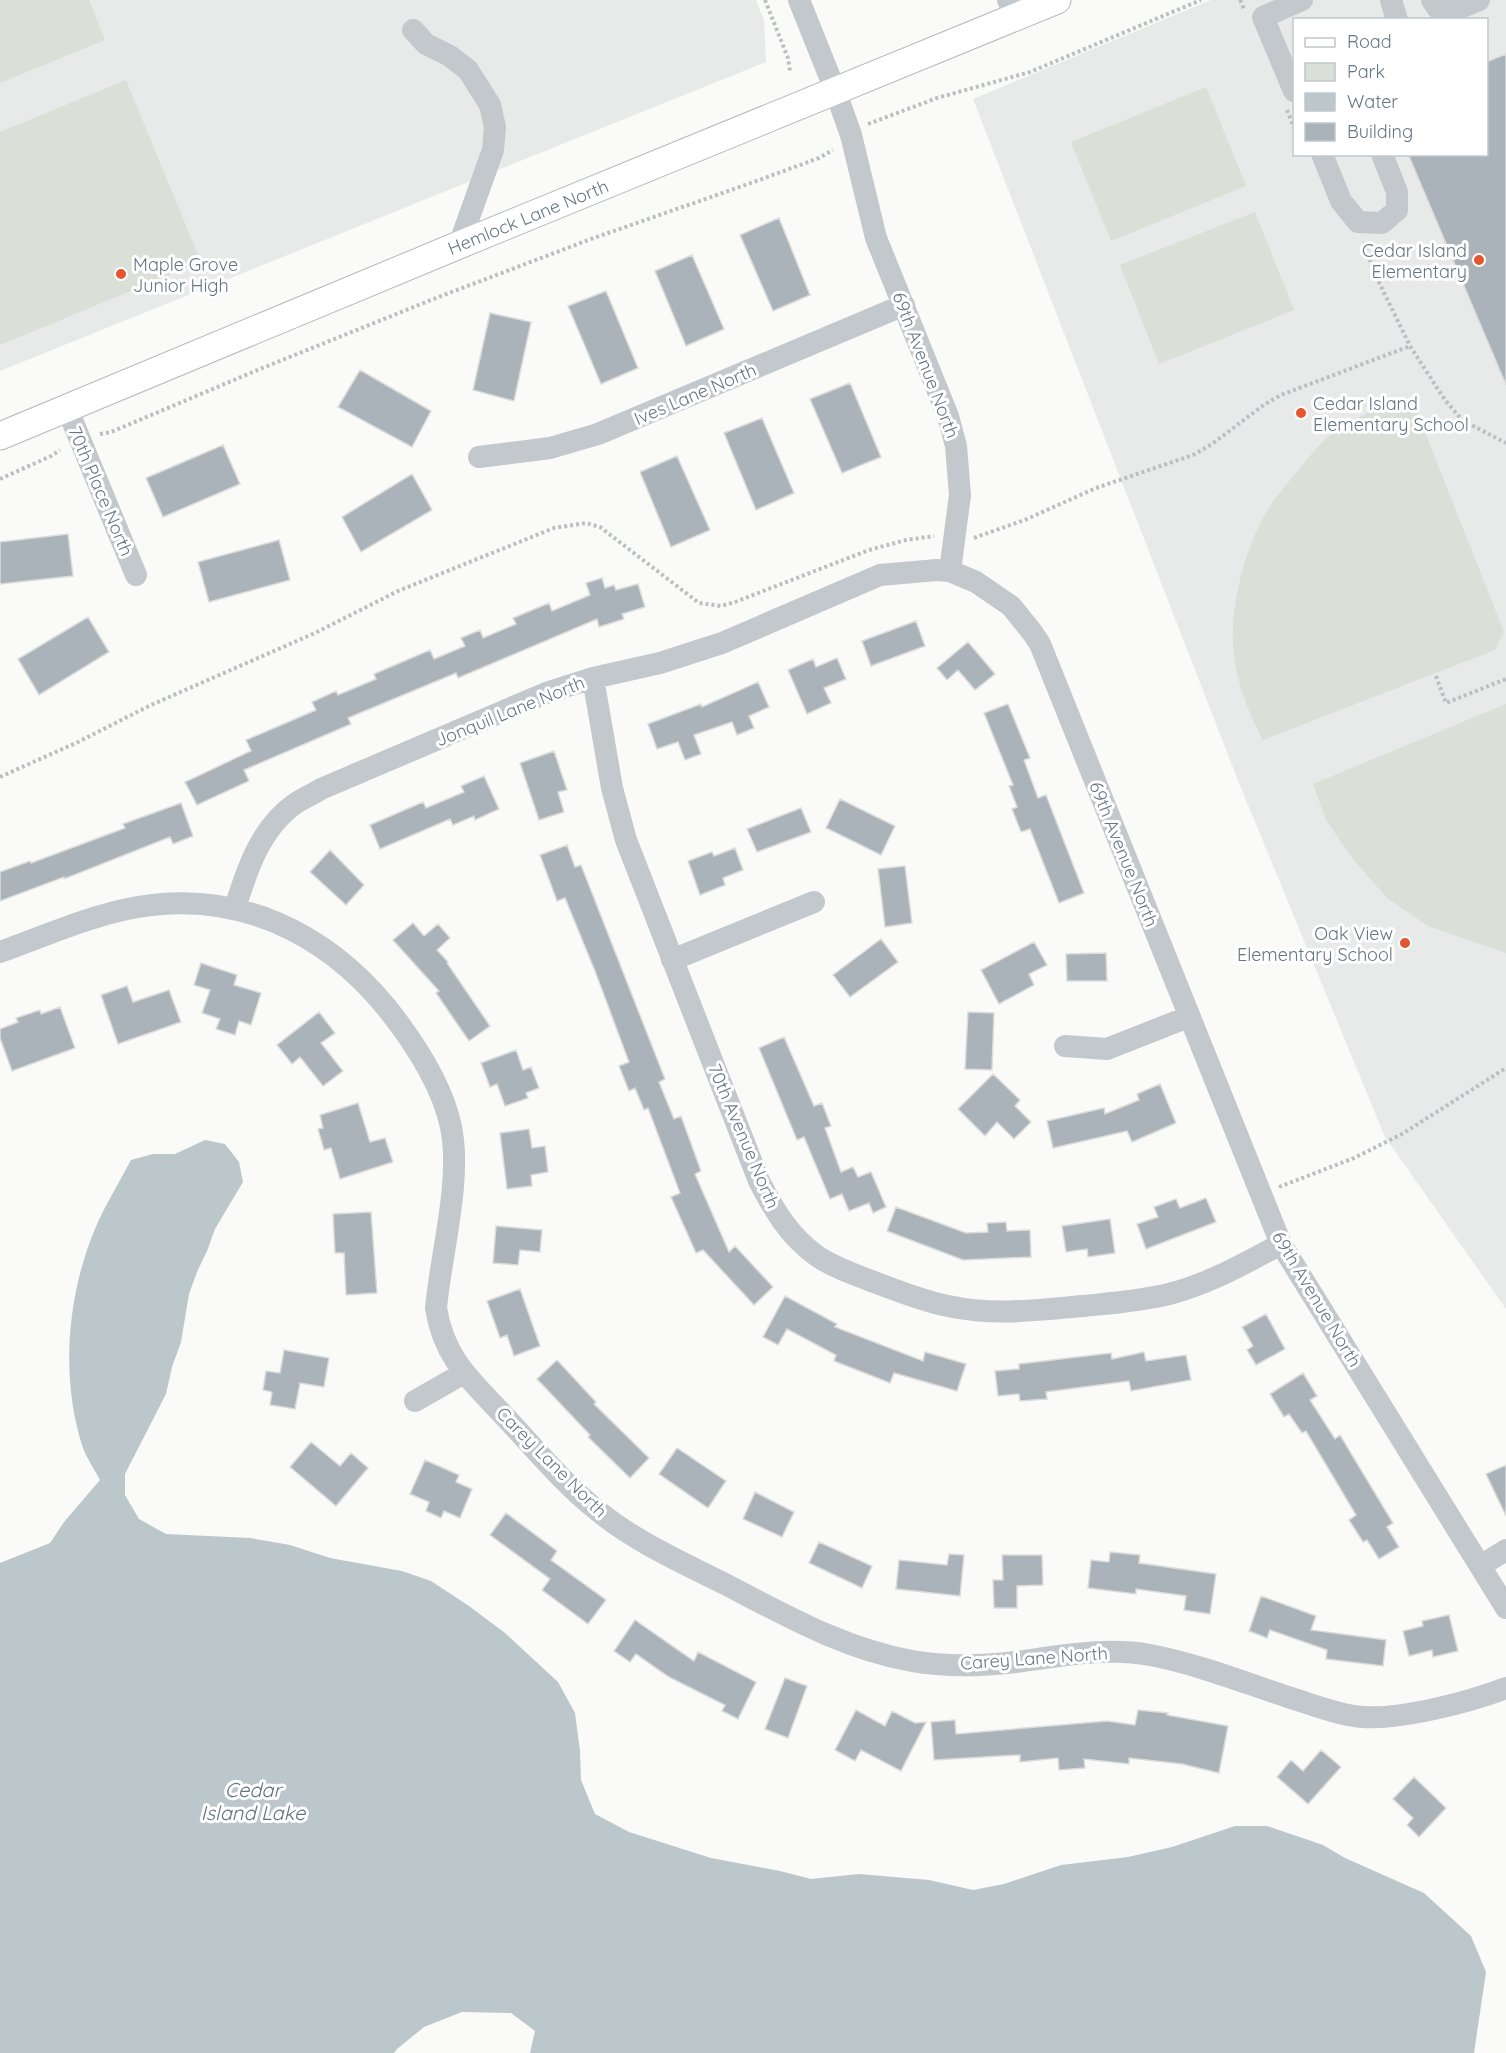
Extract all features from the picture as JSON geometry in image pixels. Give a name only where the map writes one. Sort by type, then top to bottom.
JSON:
[{"type":"main road","name":"Hemlock Lane North","points":[[0,436],[835,90],[1012,9],[1057,0]]},
{"type":"street","name":"69th Avenue North","points":[[799,0],[835,90],[856,152],[870,220],[948,416],[956,446],[960,495],[950,571],[976,582],[1011,606],[1040,644],[1281,1244],[1506,1608]]},
{"type":"street","points":[[1293,89],[1263,17],[1302,0]]},
{"type":"street","points":[[1392,0],[1396,18]]},
{"type":"street","points":[[1432,0],[1438,9],[1450,12],[1479,0]]},
{"type":"street","points":[[413,30],[426,44],[450,56],[468,70],[490,105],[495,127],[493,150],[459,245]]},
{"type":"street","points":[[1323,156],[1341,201],[1358,222],[1382,223],[1397,210],[1397,192],[1383,156]]},
{"type":"street","name":"Ives Lane North","points":[[479,458],[550,448],[598,434],[904,305]]},
{"type":"street","name":"70th Place North","points":[[67,408],[136,575]]},
{"type":"street","name":"Jonquil Lane North","points":[[235,908],[256,849],[273,824],[295,804],[321,789],[567,685],[660,663],[722,643],[880,575],[916,570],[950,571]]},
{"type":"street","name":"70th Avenue North","points":[[593,678],[618,813],[626,840],[672,960],[759,1181],[776,1214],[795,1237],[817,1256],[851,1273],[908,1295],[948,1306],[986,1312],[1032,1311],[1129,1301],[1170,1294],[1210,1280],[1281,1244]]},
{"type":"street","points":[[672,960],[814,902]]},
{"type":"street","name":"Carey Lane North","points":[[0,952],[96,918],[137,907],[172,904],[235,908],[262,916],[301,934],[336,956],[367,984],[394,1017],[422,1059],[439,1091],[451,1127],[454,1165],[436,1308],[439,1330],[447,1348],[464,1373],[568,1484],[623,1530],[811,1628],[865,1651],[914,1661],[964,1665],[1014,1662],[1075,1653],[1107,1652],[1148,1655],[1192,1666],[1336,1712],[1363,1717],[1414,1712],[1485,1696],[1506,1688]]},
{"type":"street","points":[[1065,1046],[1107,1049],[1188,1017]]},
{"type":"street","points":[[415,1401],[464,1373]]},
{"type":"street","points":[[1480,1566],[1506,1550]]},
{"type":"path","points":[[765,0],[788,58],[790,71]]},
{"type":"path","points":[[867,124],[937,98],[1030,72],[1201,0]]},
{"type":"path","points":[[100,434],[111,432],[260,369],[492,277],[591,239],[740,188],[819,158],[833,150]]},
{"type":"path","points":[[1364,240],[1373,270],[1410,346],[1445,400],[1462,420],[1506,443]]},
{"type":"path","points":[[0,777],[78,742],[151,705],[315,633],[398,591],[554,528],[586,523],[600,527],[685,595],[699,603],[722,606],[847,558],[891,544],[923,537],[978,538],[1048,511],[1096,488],[1193,455],[1281,395],[1410,346]]},
{"type":"path","points":[[0,479],[60,450]]},
{"type":"path","points":[[1436,676],[1446,703],[1506,679]]},
{"type":"path","points":[[1260,1195],[1354,1158],[1402,1134],[1506,1068]]},
{"type":"shaded area","name":"Maple Grove Junior High","points":[[0,0],[756,0],[764,20],[766,62],[0,371]]},
{"type":"shaded area","name":"Cedar Island Elementary School","points":[[1211,0],[1506,0],[1506,1309],[1385,1137],[1239,783],[973,99]]},
{"type":"green space","points":[[0,0],[89,0],[105,40],[0,83]]},
{"type":"green space","points":[[126,80],[201,262],[0,345],[0,132]]},
{"type":"green space","points":[[1206,87],[1246,186],[1111,241],[1071,142]]},
{"type":"green space","points":[[1255,212],[1294,310],[1159,364],[1120,265]]},
{"type":"green space","points":[[1411,397],[1504,632],[1495,650],[1263,740],[1242,692],[1233,641],[1238,589],[1242,570],[1255,535],[1275,499],[1329,436],[1379,408]]},
{"type":"green space","points":[[1506,704],[1506,953],[1428,926],[1387,898],[1352,858],[1326,820],[1313,784]]},
{"type":"water","name":"Cedar Island Lake","points":[[205,1140],[225,1144],[239,1162],[243,1182],[215,1229],[197,1272],[189,1294],[181,1342],[166,1394],[125,1474],[125,1495],[139,1519],[166,1534],[250,1538],[290,1545],[330,1558],[402,1571],[431,1581],[505,1633],[558,1682],[575,1713],[581,1780],[595,1814],[629,1832],[711,1858],[811,1879],[859,1874],[929,1880],[973,1890],[1004,1884],[1061,1865],[1128,1857],[1172,1847],[1235,1826],[1267,1826],[1323,1845],[1345,1858],[1424,1893],[1471,1936],[1486,1972],[1474,2053],[530,2053],[535,2031],[511,2013],[462,2012],[424,2027],[394,2053],[0,2053],[0,1563],[50,1543],[64,1522],[100,1480],[83,1448],[71,1394],[69,1366],[70,1337],[78,1281],[103,1211],[131,1160],[153,1154],[175,1154]]},
{"type":"building","name":"Cedar Island Elementary","points":[[1506,54],[1506,385],[1409,156],[1488,156],[1488,61]]},
{"type":"building","points":[[779,218],[810,295],[773,311],[740,235]]},
{"type":"building","points":[[692,255],[724,329],[686,346],[655,271]]},
{"type":"building","points":[[606,291],[638,368],[601,384],[568,306]]},
{"type":"building","points":[[490,313],[531,322],[514,401],[473,390]]},
{"type":"building","points":[[360,370],[431,411],[412,447],[338,407]]},
{"type":"building","points":[[850,383],[881,457],[842,473],[810,399]]},
{"type":"building","points":[[762,418],[794,493],[756,510],[724,433]]},
{"type":"building","points":[[223,445],[240,484],[163,517],[146,478]]},
{"type":"building","points":[[677,456],[710,530],[671,547],[640,472]]},
{"type":"building","points":[[412,474],[432,510],[361,552],[342,517]]},
{"type":"building","points":[[68,534],[73,576],[0,584],[0,542]]},
{"type":"building","points":[[279,540],[290,580],[209,602],[198,562]]},
{"type":"building","points":[[602,578],[605,588],[614,585],[616,590],[638,584],[645,607],[622,614],[624,619],[599,627],[597,619],[458,678],[456,673],[348,718],[351,724],[244,770],[249,781],[197,805],[185,782],[251,751],[246,740],[316,710],[312,702],[336,691],[338,695],[376,679],[374,674],[430,650],[434,659],[465,646],[461,638],[480,630],[483,638],[516,624],[513,618],[549,603],[552,611],[590,595],[586,583]]},
{"type":"building","points":[[88,617],[109,652],[39,695],[18,659]]},
{"type":"building","points":[[916,621],[925,646],[871,666],[862,641]]},
{"type":"building","points":[[968,642],[995,674],[975,690],[958,670],[947,680],[937,668]]},
{"type":"building","points":[[837,658],[846,679],[824,688],[831,703],[807,714],[788,670],[813,659],[816,667]]},
{"type":"building","points":[[758,682],[769,707],[749,716],[754,728],[737,735],[732,722],[694,735],[701,754],[685,760],[678,742],[657,749],[648,724],[701,704],[702,707]]},
{"type":"building","points":[[1008,704],[1030,758],[1024,760],[1038,798],[1046,795],[1084,893],[1059,903],[1030,829],[1021,832],[1012,809],[1017,807],[1009,786],[1013,785],[984,713]]},
{"type":"building","points":[[554,751],[567,790],[558,792],[564,812],[539,820],[520,763]]},
{"type":"building","points":[[484,776],[499,809],[475,820],[474,816],[453,825],[450,819],[380,849],[370,825],[423,802],[426,808],[464,792],[461,786]]},
{"type":"building","points":[[840,799],[895,826],[881,855],[826,828]]},
{"type":"building","points":[[181,803],[193,836],[173,844],[170,837],[64,879],[64,877],[0,901],[0,872],[30,861],[31,863],[125,828],[123,824]]},
{"type":"building","points":[[801,808],[811,832],[757,852],[747,829]]},
{"type":"building","points":[[567,845],[575,867],[581,865],[665,1079],[659,1082],[674,1119],[681,1116],[701,1171],[695,1174],[729,1252],[735,1246],[773,1287],[754,1305],[703,1250],[696,1253],[671,1197],[680,1193],[648,1108],[644,1110],[635,1088],[629,1091],[619,1066],[629,1062],[595,971],[565,898],[557,901],[540,855]]},
{"type":"building","points":[[735,848],[743,870],[723,878],[725,885],[700,895],[688,861],[712,852],[714,856]]},
{"type":"building","points":[[330,850],[364,885],[346,905],[310,872]]},
{"type":"building","points":[[905,866],[912,923],[885,927],[878,869]]},
{"type":"building","points":[[413,923],[424,936],[438,924],[450,938],[437,950],[448,962],[490,1026],[469,1041],[436,993],[439,991],[393,940]]},
{"type":"building","points":[[881,939],[898,962],[850,997],[833,975]]},
{"type":"building","points":[[1034,942],[1047,965],[1029,974],[1034,985],[999,1004],[981,970]]},
{"type":"building","points":[[1106,953],[1107,981],[1067,981],[1066,954]]},
{"type":"building","points":[[201,963],[237,975],[234,985],[261,993],[251,1025],[239,1021],[235,1035],[216,1029],[220,1019],[202,1013],[210,990],[194,985]]},
{"type":"building","points":[[127,986],[133,1002],[169,990],[181,1022],[118,1044],[101,995]]},
{"type":"building","points":[[60,1007],[75,1048],[12,1071],[0,1038],[0,1029],[18,1022],[16,1018],[40,1010],[41,1014]]},
{"type":"building","points":[[319,1012],[335,1033],[321,1043],[343,1071],[323,1086],[300,1057],[292,1064],[277,1045]]},
{"type":"building","points":[[968,1012],[994,1013],[992,1070],[965,1069]]},
{"type":"building","points":[[784,1037],[814,1106],[822,1103],[831,1126],[825,1128],[841,1172],[853,1167],[858,1177],[871,1172],[886,1207],[873,1213],[869,1203],[849,1211],[842,1194],[830,1199],[804,1137],[797,1140],[759,1048]]},
{"type":"building","points":[[516,1050],[523,1070],[531,1067],[539,1088],[526,1093],[528,1098],[505,1106],[497,1084],[490,1087],[481,1063]]},
{"type":"building","points":[[993,1074],[1020,1100],[1015,1106],[1031,1122],[1014,1139],[997,1122],[985,1136],[958,1109]]},
{"type":"building","points":[[1160,1084],[1176,1123],[1132,1142],[1127,1131],[1053,1148],[1047,1121],[1104,1108],[1105,1114],[1139,1100],[1137,1094]]},
{"type":"building","points":[[358,1103],[370,1142],[385,1138],[393,1162],[340,1179],[331,1148],[324,1150],[318,1129],[323,1128],[320,1115]]},
{"type":"building","points":[[529,1129],[532,1148],[545,1146],[548,1172],[531,1175],[532,1186],[507,1189],[500,1133]]},
{"type":"building","points":[[1206,1198],[1216,1222],[1146,1249],[1137,1224],[1158,1217],[1154,1207],[1176,1199],[1180,1208]]},
{"type":"building","points":[[896,1207],[966,1233],[988,1232],[987,1223],[1006,1222],[1007,1231],[1030,1230],[1031,1257],[963,1260],[887,1231]]},
{"type":"building","points":[[371,1212],[377,1293],[346,1295],[344,1253],[335,1253],[333,1214]]},
{"type":"building","points":[[1110,1219],[1115,1253],[1088,1257],[1087,1249],[1066,1252],[1062,1226]]},
{"type":"building","points":[[496,1226],[542,1230],[540,1252],[520,1250],[518,1265],[493,1263]]},
{"type":"building","points":[[520,1289],[540,1346],[514,1356],[507,1335],[500,1338],[487,1301]]},
{"type":"building","points":[[785,1296],[837,1324],[835,1327],[923,1361],[925,1352],[966,1364],[957,1391],[894,1373],[890,1383],[834,1361],[836,1355],[787,1329],[778,1345],[763,1337]]},
{"type":"building","points":[[1266,1314],[1285,1349],[1256,1365],[1247,1350],[1253,1346],[1242,1327]]},
{"type":"building","points":[[284,1350],[329,1358],[324,1387],[300,1383],[295,1409],[270,1405],[272,1392],[263,1390],[266,1371],[280,1373]]},
{"type":"building","points":[[1144,1352],[1146,1361],[1186,1355],[1191,1380],[1131,1391],[1129,1381],[1046,1392],[1047,1399],[1020,1401],[1019,1394],[998,1396],[995,1371],[1019,1369],[1019,1364],[1111,1353],[1112,1359]]},
{"type":"building","points":[[557,1360],[596,1402],[594,1404],[649,1458],[630,1478],[588,1437],[590,1435],[537,1379]]},
{"type":"building","points":[[1303,1373],[1317,1396],[1310,1400],[1335,1439],[1340,1435],[1393,1523],[1387,1527],[1399,1547],[1379,1559],[1367,1540],[1363,1542],[1349,1520],[1356,1515],[1306,1431],[1302,1433],[1289,1414],[1284,1417],[1270,1394]]},
{"type":"building","points":[[311,1442],[340,1466],[351,1453],[368,1468],[336,1506],[290,1467]]},
{"type":"building","points":[[677,1448],[726,1481],[708,1508],[659,1474]]},
{"type":"building","points":[[425,1460],[459,1475],[456,1482],[472,1489],[460,1518],[444,1511],[441,1518],[426,1511],[429,1502],[410,1494]]},
{"type":"building","points":[[1506,1465],[1506,1516],[1486,1474]]},
{"type":"building","points":[[755,1492],[794,1512],[782,1537],[743,1519]]},
{"type":"building","points":[[506,1513],[557,1551],[551,1560],[606,1600],[588,1624],[542,1590],[550,1579],[490,1535]]},
{"type":"building","points":[[819,1542],[872,1566],[862,1588],[809,1563]]},
{"type":"building","points":[[1110,1552],[1140,1555],[1139,1563],[1216,1574],[1210,1614],[1184,1610],[1186,1596],[1136,1589],[1136,1594],[1088,1588],[1091,1560],[1109,1562]]},
{"type":"building","points":[[949,1554],[964,1555],[960,1596],[896,1589],[899,1560],[947,1565]]},
{"type":"building","points":[[1002,1555],[1042,1555],[1043,1585],[1017,1586],[1017,1608],[994,1608],[993,1580],[1003,1580]]},
{"type":"building","points":[[1261,1596],[1316,1616],[1311,1630],[1386,1640],[1383,1666],[1326,1659],[1327,1650],[1270,1630],[1267,1638],[1249,1631]]},
{"type":"building","points":[[1449,1615],[1458,1651],[1433,1657],[1432,1650],[1409,1656],[1403,1631],[1423,1626],[1422,1621]]},
{"type":"building","points":[[635,1620],[694,1661],[698,1652],[756,1682],[738,1719],[722,1711],[725,1705],[669,1677],[636,1654],[630,1662],[614,1651]]},
{"type":"building","points":[[785,1678],[807,1686],[788,1738],[765,1729]]},
{"type":"building","points":[[856,1710],[885,1726],[892,1711],[915,1723],[926,1722],[901,1771],[861,1750],[855,1761],[835,1750]]},
{"type":"building","points":[[1138,1710],[1168,1713],[1167,1715],[1228,1726],[1219,1773],[1182,1764],[1129,1758],[1129,1764],[1084,1759],[1085,1768],[1059,1770],[1058,1758],[1020,1762],[1020,1755],[934,1760],[931,1722],[955,1720],[956,1734],[1107,1721],[1135,1725]]},
{"type":"building","points":[[1321,1750],[1341,1767],[1308,1804],[1277,1777],[1291,1760],[1303,1771]]},
{"type":"building","points":[[1414,1777],[1446,1808],[1419,1837],[1407,1825],[1413,1818],[1393,1799]]},
{"type":"place","name":"Cedar Island Elementary","points":[[1479,260]]},
{"type":"place","name":"Maple Grove Junior High","points":[[121,274]]},
{"type":"place","name":"Cedar Island Elementary School","points":[[1301,413]]},
{"type":"place","name":"Oak View Elementary School","points":[[1405,943]]}]
